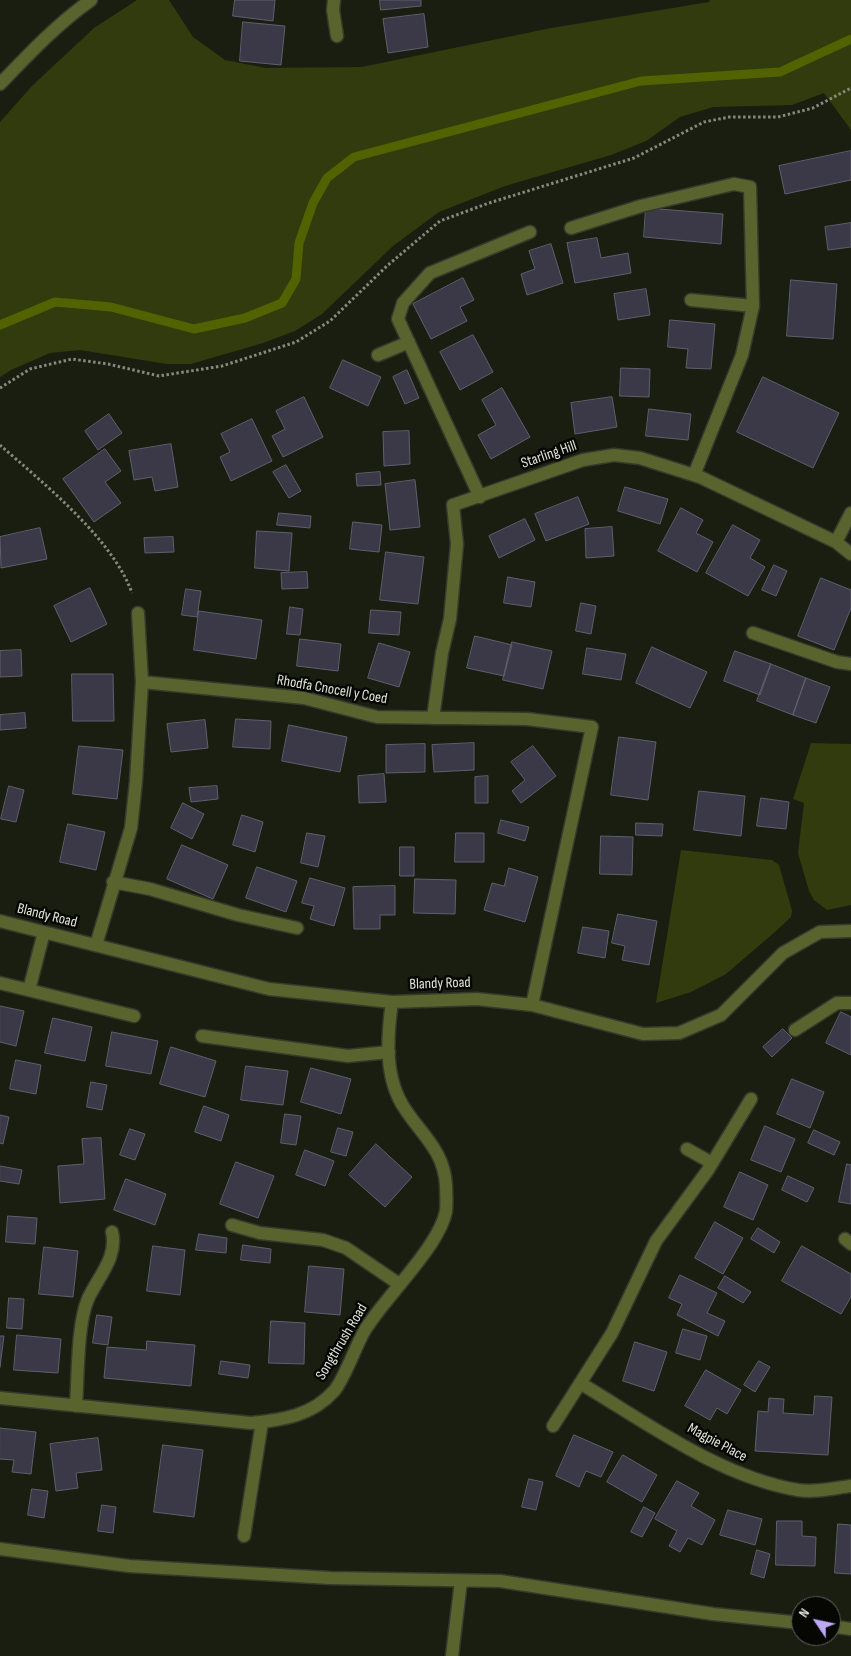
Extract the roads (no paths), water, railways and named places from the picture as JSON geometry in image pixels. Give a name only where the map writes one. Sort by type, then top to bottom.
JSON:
[{"type":"street","points":[[0,84],[36,46],[70,15],[91,0]]},
{"type":"street","points":[[334,0],[332,10],[337,36]]},
{"type":"street","points":[[570,228],[641,206],[734,184],[750,187],[752,306],[742,355],[694,475]]},
{"type":"street","points":[[480,497],[398,319],[403,303],[430,273],[530,232]]},
{"type":"street","points":[[692,300],[752,306]]},
{"type":"street","points":[[378,355],[409,342]]},
{"type":"street","name":"Starling Hill","points":[[433,718],[442,653],[450,618],[457,544],[453,505],[583,460],[614,455],[640,458],[694,475],[836,542],[851,554]]},
{"type":"street","points":[[836,542],[851,513]]},
{"type":"street","points":[[96,945],[113,882],[131,828],[142,682],[138,613]]},
{"type":"street","points":[[752,633],[837,662],[851,664]]},
{"type":"street","name":"Rhodfa Cnocell y Coed","points":[[142,682],[304,698],[376,717],[527,719],[592,727],[532,1006]]},
{"type":"street","points":[[113,882],[150,889],[238,915],[297,928]]},
{"type":"street","name":"Blandy Road","points":[[0,921],[269,989],[392,1002],[477,999],[532,1006],[643,1034],[679,1033],[721,1016],[784,953],[820,932],[851,931]]},
{"type":"street","points":[[29,990],[44,932]]},
{"type":"street","points":[[0,983],[134,1016]]},
{"type":"street","name":"Songthrush Road","points":[[0,1398],[251,1423],[284,1420],[308,1411],[335,1390],[365,1329],[432,1241],[446,1212],[446,1182],[440,1158],[427,1135],[404,1109],[392,1079],[387,1040],[392,1002]]},
{"type":"street","points":[[795,1030],[837,1004],[851,1003]]},
{"type":"street","points":[[202,1036],[348,1056],[389,1052]]},
{"type":"street","points":[[554,1426],[612,1333],[656,1241],[712,1163],[752,1099]]},
{"type":"street","points":[[686,1149],[712,1163]]},
{"type":"street","points":[[232,1225],[260,1234],[323,1240],[346,1248],[399,1284]]},
{"type":"street","points":[[76,1406],[83,1318],[88,1300],[101,1277],[115,1244],[112,1232]]},
{"type":"street","name":"Magpie Place","points":[[580,1383],[705,1456],[749,1478],[800,1491],[851,1486]]},
{"type":"street","points":[[244,1536],[262,1422]]},
{"type":"street","points":[[0,1549],[130,1566],[330,1578],[500,1582],[713,1614],[791,1622]]},
{"type":"street","points":[[452,1656],[461,1581]]},
{"type":"waterway","points":[[0,325],[55,302],[111,307],[194,329],[245,318],[282,303],[296,279],[299,243],[313,203],[327,178],[354,157],[641,81],[780,72],[851,39]]}]
